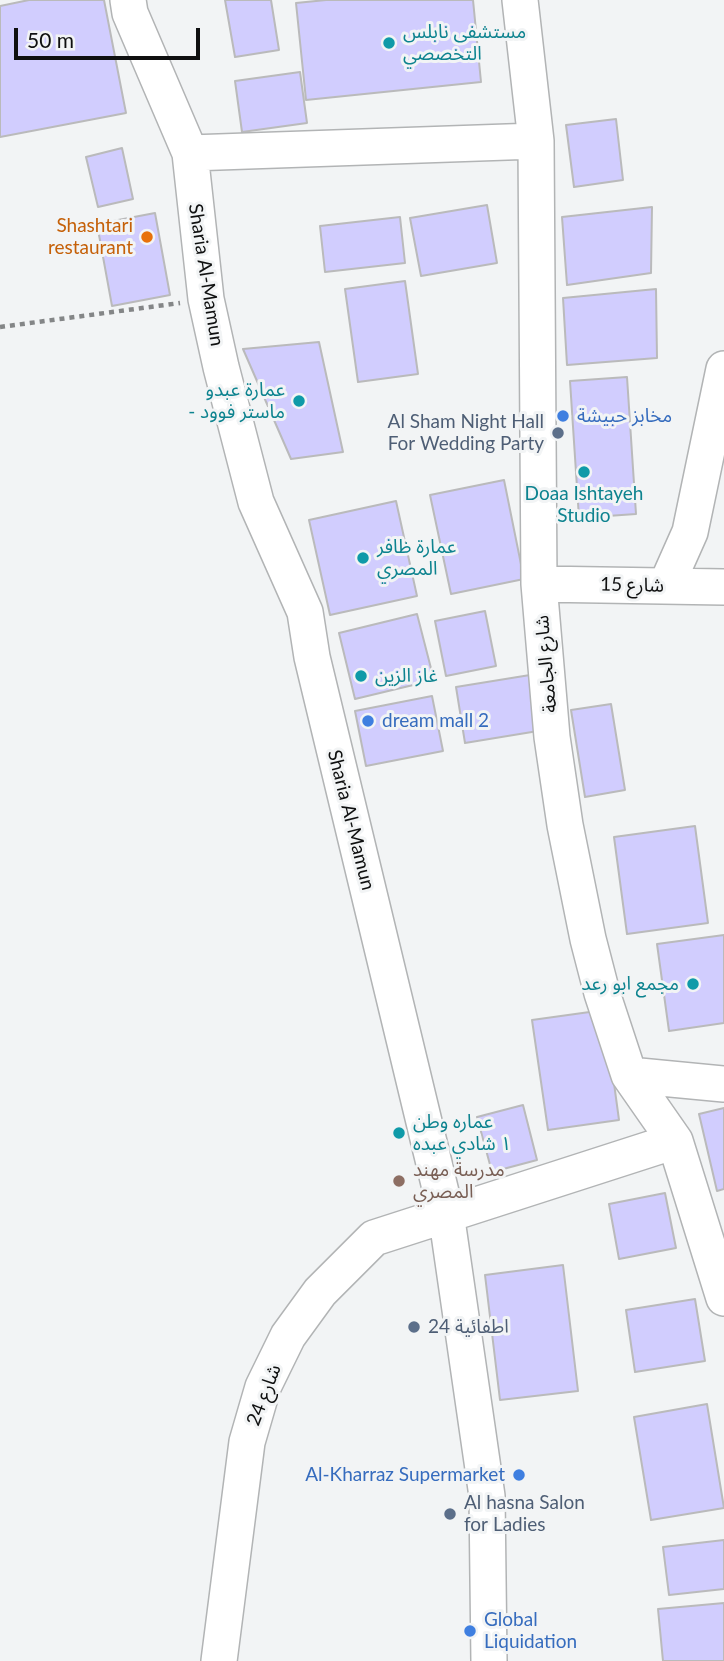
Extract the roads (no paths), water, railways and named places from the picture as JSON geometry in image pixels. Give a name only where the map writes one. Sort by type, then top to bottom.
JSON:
[{"type":"street","name":"Sharia Al-Mamun","points":[[128,0],[130,13],[190,153],[206,299],[221,367],[256,502],[304,612],[312,657],[446,1213],[487,1496],[489,1661]]},
{"type":"street","name":"شارع الجامعة","points":[[520,0],[536,141],[539,584],[552,737],[565,825],[588,939],[602,993],[629,1075],[675,1142],[724,1298]]},
{"type":"street","points":[[190,153],[536,141]]},
{"type":"street","points":[[666,586],[690,532],[724,369]]},
{"type":"street","name":"شارع 15","points":[[539,584],[724,587]]},
{"type":"street","points":[[629,1075],[724,1084]]},
{"type":"street","name":"شارع 24","points":[[219,1661],[247,1442],[263,1387],[288,1336],[320,1292],[374,1238],[675,1142]]},
{"type":"place","name":"مستشفى نابلس التخصصي","points":[[389,43]]},
{"type":"place","name":"Shashtari restaurant","points":[[147,237]]},
{"type":"place","name":"عمارة عبدو - ماستر فوود","points":[[299,401]]},
{"type":"place","name":"مخابز حبيشة","points":[[563,416]]},
{"type":"place","name":"Al Sham Night Hall For Wedding Party","points":[[558,433]]},
{"type":"place","name":"Doaa Ishtayeh Studio","points":[[584,472]]},
{"type":"place","name":"عمارة ظافر المصري","points":[[363,558]]},
{"type":"place","name":"غاز الزين","points":[[361,676]]},
{"type":"place","name":"dream mall 2","points":[[368,721]]},
{"type":"place","name":"مجمع ابو رعد","points":[[693,984]]},
{"type":"place","name":"عماره وطن ١ شادي عبده","points":[[399,1133]]},
{"type":"place","name":"مدرسة مهند المصري","points":[[399,1181]]},
{"type":"place","name":"اطفائية 24","points":[[414,1327]]},
{"type":"place","name":"Al-Kharraz Supermarket","points":[[519,1475]]},
{"type":"place","name":"Al hasna Salon for Ladies","points":[[450,1514]]},
{"type":"place","name":"Global Liquidation","points":[[470,1631]]}]
